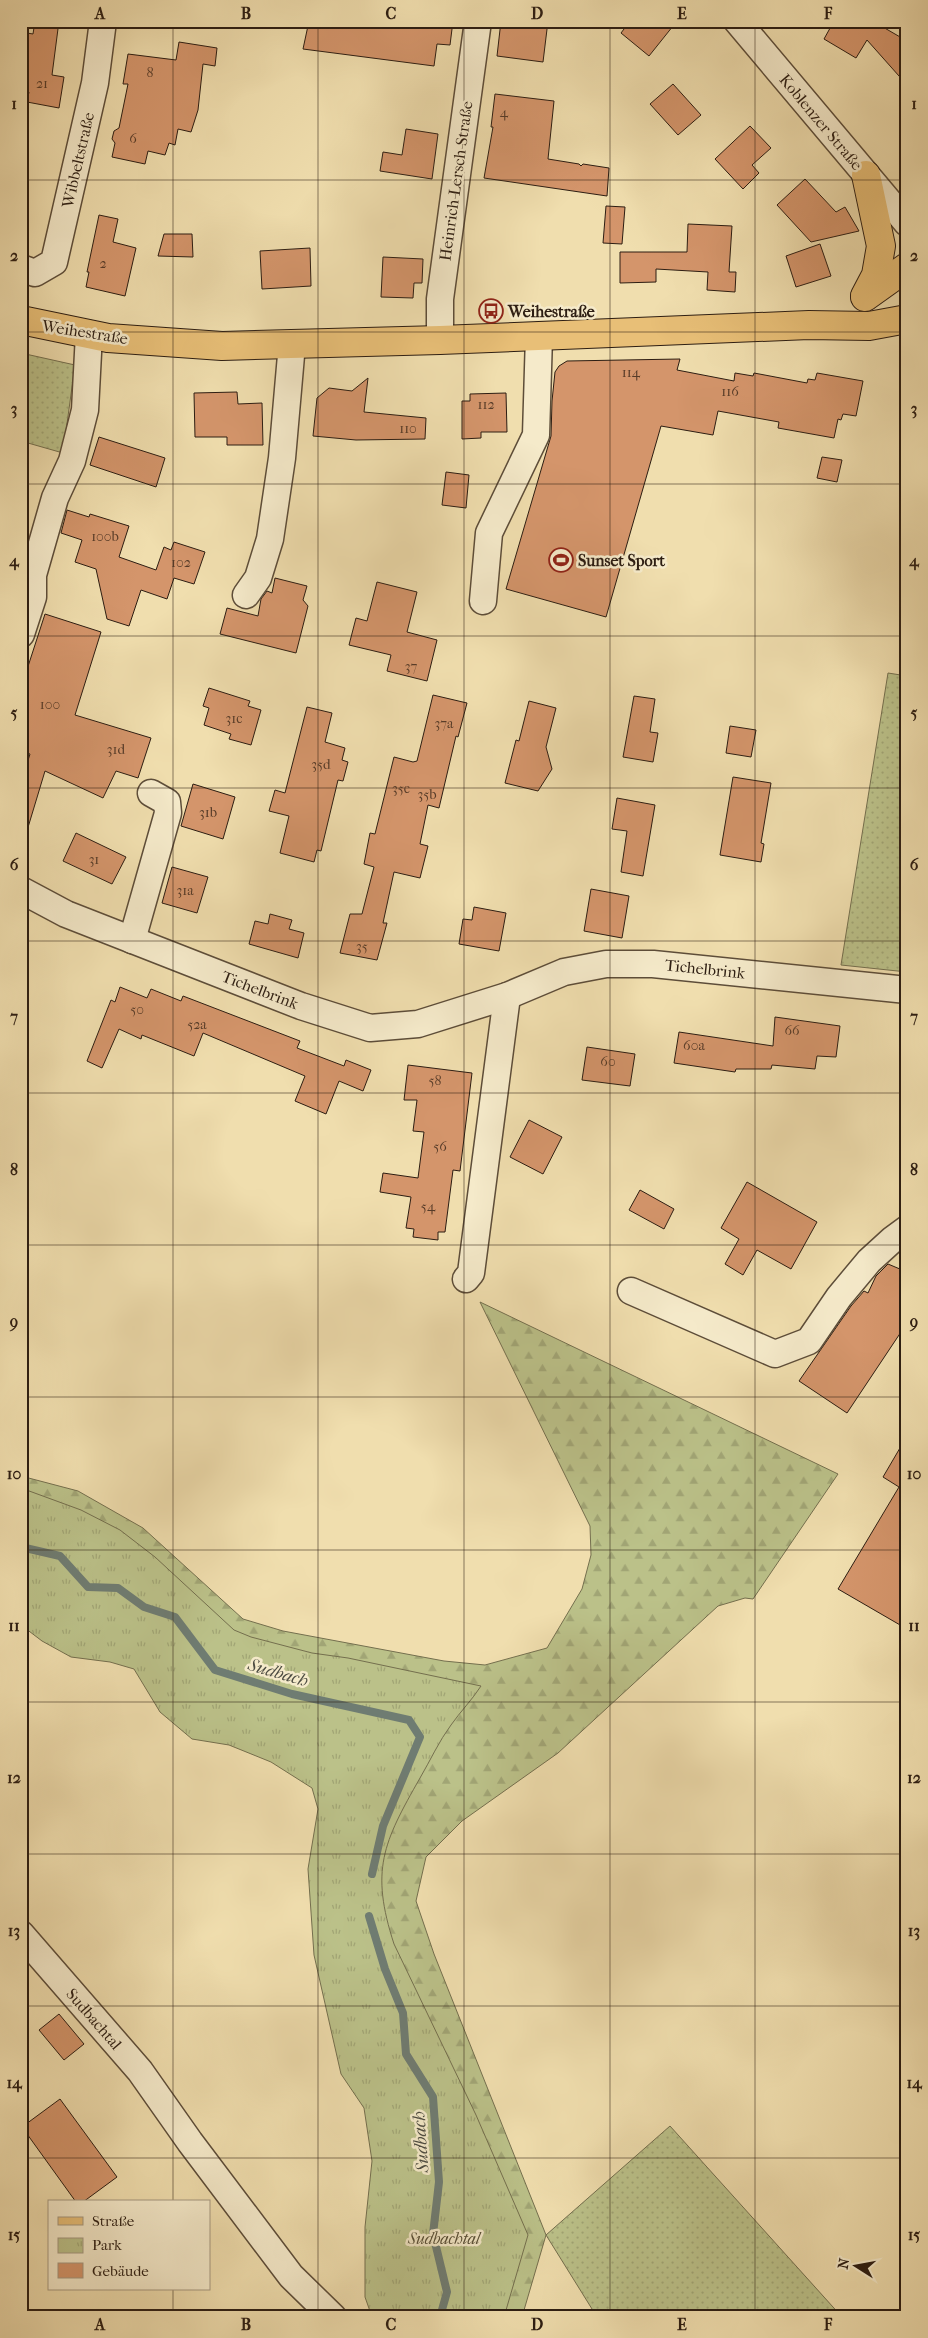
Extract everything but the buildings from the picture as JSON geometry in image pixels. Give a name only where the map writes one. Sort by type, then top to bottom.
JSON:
[{"type":"main road","points":[[865,296],[876,275],[881,246],[866,175]]},
{"type":"main road","name":"Weihestraße","points":[[809,325],[865,296],[907,267]]},
{"type":"main road","name":"Weihestraße","points":[[21,320],[108,338],[222,346],[440,340],[809,325],[869,326],[907,319]]},
{"type":"street","name":"Wibbeltstraße","points":[[21,268],[35,273],[54,262],[95,83],[104,21]]},
{"type":"street","name":"Heinrich-Lersch-Straße","points":[[440,340],[440,299],[478,21]]},
{"type":"street","name":"Koblenzer Straße","points":[[737,21],[907,223]]},
{"type":"street","points":[[21,634],[33,597],[33,574],[55,498],[72,461],[84,410],[89,334]]},
{"type":"street","points":[[483,602],[488,533],[536,435],[539,336]]},
{"type":"street","points":[[246,594],[258,578],[270,539],[282,458],[292,344]]},
{"type":"street","points":[[132,940],[168,813],[167,802],[151,793]]},
{"type":"street","name":"Tichelbrink","points":[[21,890],[66,914],[300,1006],[370,1028],[418,1024],[507,996],[564,972],[606,964],[653,964],[907,990]]},
{"type":"street","points":[[466,1279],[471,1273],[507,996]]},
{"type":"street","points":[[631,1291],[775,1354],[809,1341],[839,1297],[869,1261],[892,1240],[907,1230]]},
{"type":"street","name":"Sudbachtal","points":[[21,1934],[140,2071],[190,2142],[291,2276],[333,2317]]},
{"type":"green space","points":[[21,353],[75,365],[63,453],[21,441]]},
{"type":"green space","points":[[888,673],[907,676],[907,972],[841,965]]},
{"type":"green space","points":[[480,1302],[838,1474],[753,1599],[745,1598],[718,1606],[558,1753],[462,1821],[426,1857],[416,1901],[434,1954],[546,2235],[522,2317],[420,2317],[348,1787],[21,1564],[21,1476],[78,1491],[143,1528],[243,1619],[283,1631],[444,1661],[485,1665],[547,1648],[582,1589],[591,1555],[590,1526]]},
{"type":"green space","name":"Sudbachtal","points":[[21,1488],[81,1510],[120,1530],[155,1557],[234,1630],[251,1637],[312,1653],[348,1658],[481,1686],[447,1731],[407,1801],[389,1840],[382,1876],[383,1896],[394,1944],[476,2115],[528,2235],[504,2317],[372,2317],[365,2297],[365,2227],[372,2161],[364,2108],[341,2074],[314,1955],[308,1869],[318,1809],[312,1788],[271,1762],[229,1745],[192,1739],[160,1712],[134,1669],[110,1662],[71,1657],[42,1641],[21,1625]]},
{"type":"green space","points":[[670,2126],[842,2317],[597,2317],[546,2235]]},
{"type":"waterway","name":"Sudbach","points":[[21,1547],[60,1556],[88,1587],[118,1588],[144,1607],[175,1617],[215,1670],[292,1694],[409,1720],[420,1737],[383,1826],[372,1874]]},
{"type":"waterway","name":"Sudbach","points":[[369,1916],[385,1969],[403,2013],[406,2054],[433,2097],[439,2182],[433,2234],[447,2292],[440,2317]]},
{"type":"place","name":"Weihestraße","points":[[491,311]]},
{"type":"place","name":"Sunset Sport","points":[[561,560]]}]
